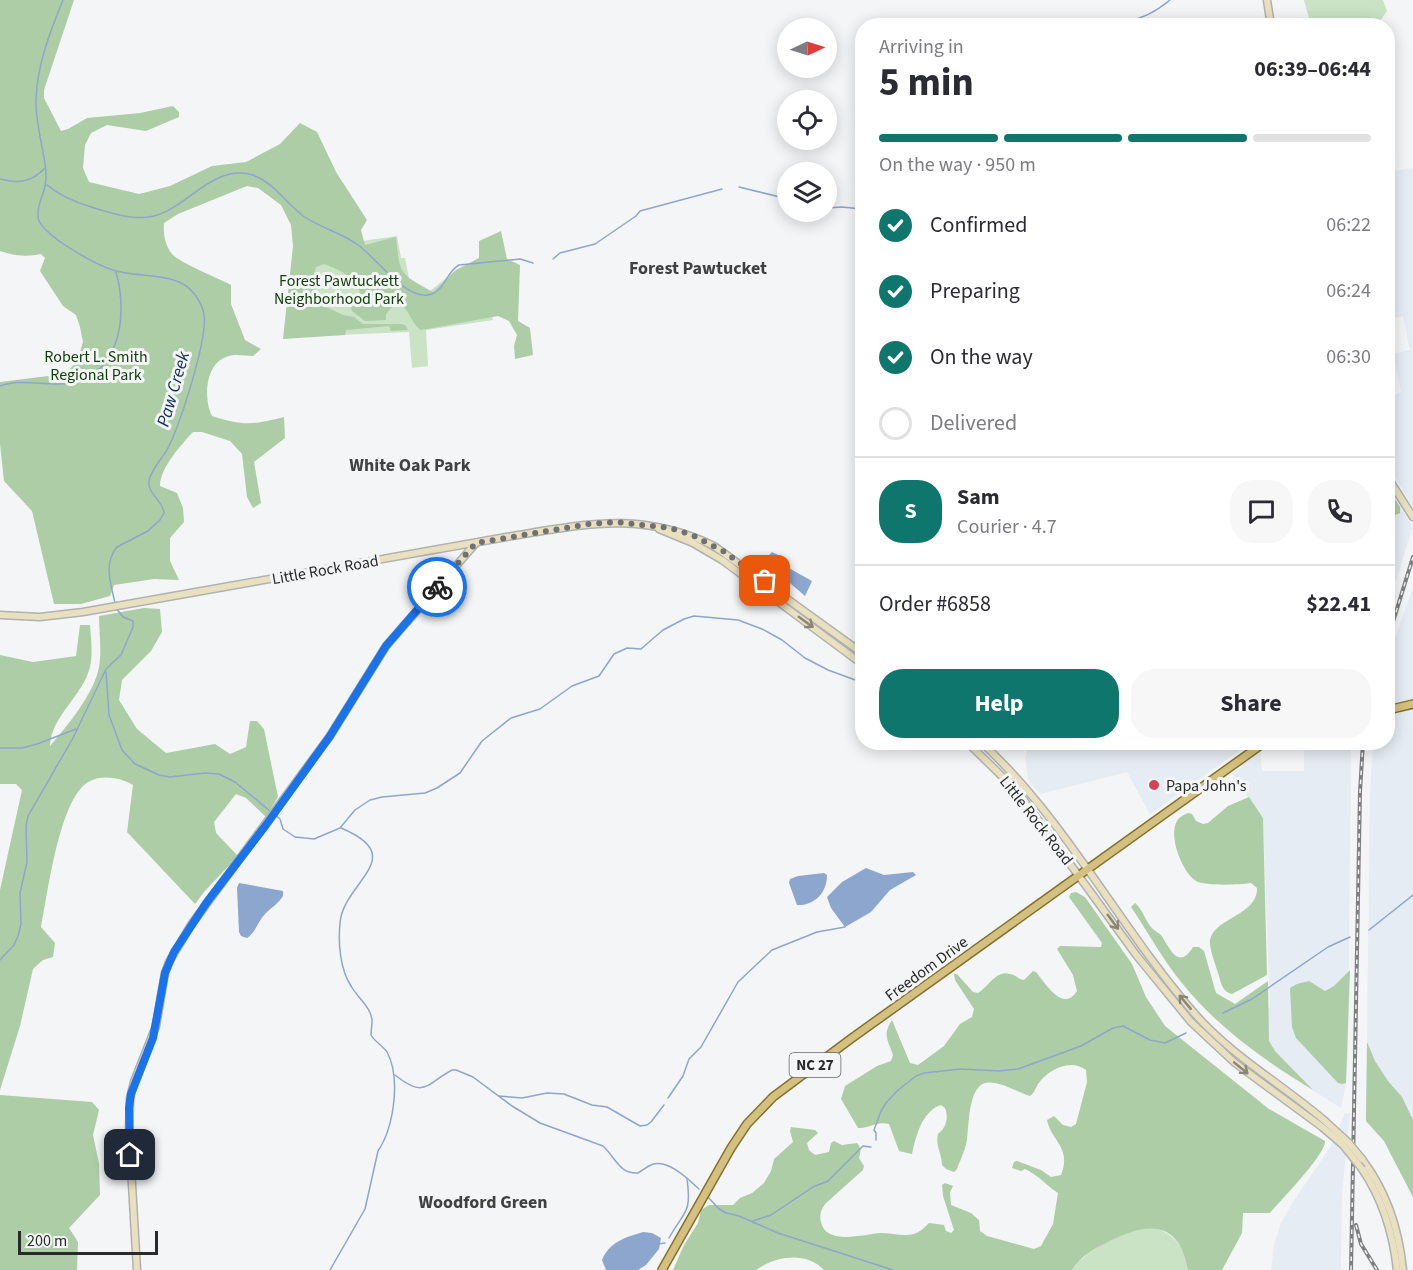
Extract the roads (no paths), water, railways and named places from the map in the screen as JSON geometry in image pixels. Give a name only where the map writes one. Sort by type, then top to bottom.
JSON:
[{"type":"main road","points":[[1267,0],[1270,18]]},
{"type":"main road","points":[[1395,489],[1413,517]]},
{"type":"main road","name":"Little Rock Road","points":[[0,615],[40,617],[107,608],[476,543],[616,522],[681,531],[714,546],[855,648]]},
{"type":"main road","name":"Little Rock Road","points":[[650,526],[693,543],[722,560],[855,659]]},
{"type":"main road","points":[[137,1270],[129,1108],[134,1082],[156,1026],[165,973],[174,952],[191,925],[280,807],[335,729],[386,646],[476,543]]},
{"type":"main road","points":[[1395,708],[1413,704]]},
{"type":"main road","name":"Little Rock Road","points":[[975,750],[1017,791],[1137,956],[1191,1022],[1235,1063],[1324,1124]]},
{"type":"main road","name":"Little Rock Road","points":[[989,750],[1039,803],[1168,981],[1197,1015],[1224,1042],[1324,1124]]},
{"type":"main road","name":"Freedom Drive","points":[[663,1270],[731,1148],[747,1124],[765,1104],[811,1068],[1253,750]]},
{"type":"main road","points":[[1324,1124],[1349,1143],[1376,1179],[1394,1219],[1403,1270]]},
{"type":"main road","points":[[1324,1124],[1362,1169],[1378,1196],[1388,1221],[1397,1270]]},
{"type":"water","points":[[772,552],[778,555],[778,562],[812,581],[805,596],[769,565],[767,560]]},
{"type":"water","points":[[866,868],[884,875],[913,872],[916,875],[890,890],[871,912],[845,927],[831,908],[827,897],[842,882]]},
{"type":"water","points":[[824,873],[827,875],[822,893],[814,901],[797,905],[789,883],[790,879]]},
{"type":"water","points":[[239,883],[283,891],[281,899],[265,914],[247,938],[241,936],[239,932],[237,888]]},
{"type":"water","points":[[643,1232],[652,1233],[661,1238],[659,1249],[646,1265],[638,1270],[606,1270],[602,1260],[609,1249],[624,1238]]},
{"type":"waterway","name":"Paw Creek","points":[[63,0],[45,49],[37,87],[37,114],[46,174],[39,208],[39,221],[62,243],[97,264],[123,273],[164,278],[187,286],[196,296],[203,310],[204,321],[199,357],[180,418],[169,446],[152,472],[149,481],[150,489],[164,513],[148,531],[117,547],[113,554],[109,574],[115,603]]},
{"type":"waterway","points":[[1139,18],[1155,11],[1170,0]]},
{"type":"waterway","points":[[0,179],[24,181],[45,168]]},
{"type":"waterway","points":[[47,185],[73,201],[106,212],[138,218],[154,216],[166,211],[214,180],[226,175],[239,173],[253,175],[273,188],[302,215],[351,241],[402,286],[422,295],[436,292],[459,265],[520,259],[533,263]]},
{"type":"waterway","points":[[739,187],[777,196]]},
{"type":"waterway","points":[[553,259],[560,253],[595,244],[640,211],[722,189]]},
{"type":"waterway","points":[[837,207],[855,208]]},
{"type":"waterway","points":[[0,386],[22,383],[61,384],[81,380],[96,372],[107,359],[120,327],[120,290],[116,272]]},
{"type":"waterway","name":"Paw Creek","points":[[0,960],[14,945],[21,924],[20,893],[27,862],[28,816],[73,738],[106,669],[121,655],[133,627],[133,621],[123,617],[116,608]]},
{"type":"waterway","points":[[274,814],[280,819],[283,829],[295,837],[314,839],[340,828],[355,810],[370,800],[425,793],[437,788],[460,773],[482,741],[511,718],[540,709],[572,686],[599,676],[614,654],[627,648],[641,649],[663,630],[694,616],[738,620],[762,629],[782,640],[805,658],[855,680]]},
{"type":"waterway","points":[[106,672],[109,715],[122,750],[135,764],[159,775],[170,777],[205,773],[219,774],[235,782],[270,811]]},
{"type":"waterway","points":[[0,748],[22,748],[76,729]]},
{"type":"waterway","points":[[330,1270],[365,1209],[378,1151],[384,1141],[392,1116],[395,1088],[394,1075],[387,1052],[371,1035],[370,1012],[351,986],[342,964],[339,931],[344,908],[368,871],[372,860],[371,849],[361,839],[341,828]]},
{"type":"waterway","points":[[1369,930],[1413,895]]},
{"type":"waterway","points":[[668,1098],[683,1076],[689,1059],[701,1047],[738,982],[772,950],[817,932],[845,927]]},
{"type":"waterway","points":[[1223,1013],[1252,999],[1328,947],[1350,937]]},
{"type":"waterway","points":[[876,1140],[874,1130],[886,1103],[897,1091],[916,1076],[924,1073],[960,1069],[999,1071],[1018,1069],[1081,1046],[1113,1028],[1123,1026],[1150,1040],[1165,1043],[1186,1033]]},
{"type":"waterway","points":[[395,1075],[419,1088],[456,1070],[473,1077],[512,1106],[540,1123],[603,1146],[626,1171],[638,1173],[651,1165],[664,1164],[677,1171],[699,1189]]},
{"type":"waterway","points":[[499,1096],[522,1098],[547,1093],[564,1094],[592,1105],[607,1107],[640,1126],[651,1122],[664,1105]]},
{"type":"waterway","points":[[753,1221],[771,1215],[813,1187],[828,1181],[863,1146],[871,1147]]},
{"type":"waterway","points":[[669,1238],[686,1212],[687,1179]]},
{"type":"waterway","points":[[708,1197],[726,1213],[739,1216],[778,1233],[893,1270]]},
{"type":"waterway","points":[[658,1244],[665,1243]]},
{"type":"railway","points":[[1395,615],[1413,557]]},
{"type":"railway","points":[[1351,1270],[1363,750]]},
{"type":"railway","points":[[1356,1225],[1361,1244],[1377,1270]]},
{"type":"place","name":"Papa John's","points":[[1154,785]]},
{"type":"district","name":"Forest Pawtucket","points":[[698,268]]},
{"type":"district","name":"White Oak Park","points":[[410,465]]},
{"type":"district","name":"Woodford Green","points":[[483,1202]]},
{"type":"park label","name":"Forest Pawtuckett Neighborhood Park","points":[[339,289]]},
{"type":"park label","name":"Robert L. Smith Regional Park","points":[[96,365]]}]
